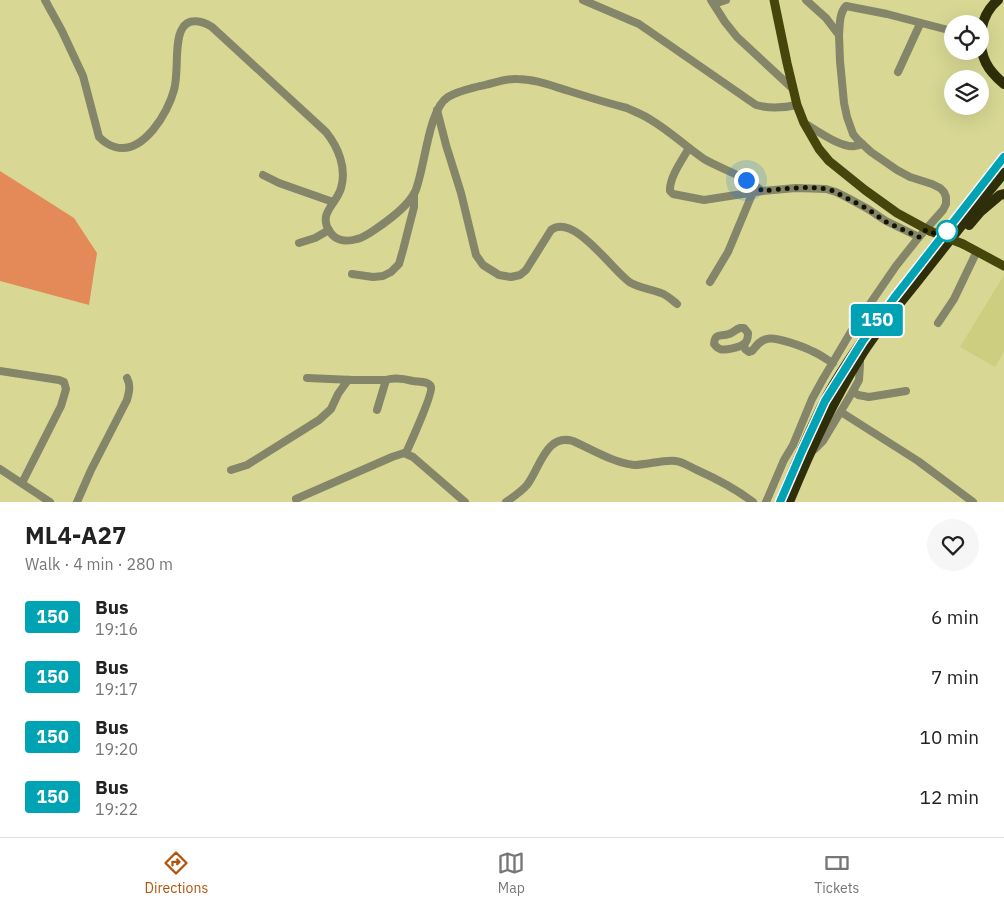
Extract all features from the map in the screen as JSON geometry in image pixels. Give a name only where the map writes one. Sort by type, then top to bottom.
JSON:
[{"type":"highway","points":[[981,15],[981,11],[989,0]]},
{"type":"highway","points":[[986,15],[988,10],[998,0]]},
{"type":"highway","points":[[980,60],[992,80],[1004,91]]},
{"type":"highway","points":[[985,60],[993,73],[1004,84]]},
{"type":"highway","points":[[780,502],[825,401],[862,342],[1004,157]]},
{"type":"highway","points":[[789,502],[827,416],[860,357],[976,206],[1004,173]]},
{"type":"highway","points":[[932,263],[980,212],[1000,195],[1004,194]]},
{"type":"main road","points":[[774,0],[797,105],[804,123],[819,149],[829,161],[865,190],[925,233],[963,244],[1004,266]]},
{"type":"street","points":[[45,0],[83,76],[99,136],[104,142],[118,148],[134,146],[150,134],[166,109],[174,90],[178,70],[179,37],[182,27],[191,22],[200,21],[212,26],[326,132],[332,140],[339,152],[342,176],[341,190],[326,216],[326,221],[329,230],[336,238],[345,241],[360,239],[388,220],[408,203],[414,194],[419,180],[437,110],[444,100],[462,91],[505,80],[515,79],[540,82],[633,111],[651,119],[689,148],[721,169],[752,183],[762,191]]},
{"type":"street","points":[[583,0],[639,24],[756,105],[784,108],[797,105]]},
{"type":"street","points":[[726,0],[713,2],[725,22],[737,37],[792,88]]},
{"type":"street","points":[[806,0],[826,18],[840,35]]},
{"type":"street","points":[[766,502],[812,399],[832,364],[889,276],[925,233],[946,204],[944,192],[940,188],[897,170],[862,144],[851,130],[846,110],[840,62],[842,10],[846,6],[887,14],[944,29]]},
{"type":"street","points":[[898,72],[920,24]]},
{"type":"street","points":[[437,110],[461,193],[476,255],[487,269],[505,276],[523,273],[551,230],[555,227],[562,227],[573,231],[590,242],[629,282],[662,293],[677,304]]},
{"type":"street","points":[[804,123],[846,145],[862,144]]},
{"type":"street","points":[[689,148],[671,184],[670,191],[673,194],[704,200],[762,191],[796,188],[826,189],[868,209],[886,222],[925,233]]},
{"type":"street","points":[[263,175],[279,183],[333,202]]},
{"type":"street","points":[[710,282],[728,252],[753,192]]},
{"type":"street","points":[[352,274],[373,277],[383,276],[391,272],[398,264],[414,206],[414,194]]},
{"type":"street","points":[[299,244],[329,230]]},
{"type":"street","points":[[938,323],[954,299],[977,251]]},
{"type":"street","points":[[854,328],[870,331]]},
{"type":"street","points":[[854,328],[862,342]]},
{"type":"street","points":[[744,344],[749,352],[764,339],[780,340],[814,351],[832,364]]},
{"type":"street","points":[[810,452],[823,441],[859,380],[860,357]]},
{"type":"street","points":[[0,371],[59,380],[64,382],[66,387],[61,406],[22,483]]},
{"type":"street","points":[[77,502],[91,470],[127,400],[130,390],[127,378]]},
{"type":"street","points":[[307,378],[348,380],[386,380],[392,378],[427,383],[431,387],[431,391],[406,454]]},
{"type":"street","points":[[327,379],[338,394]]},
{"type":"street","points":[[231,470],[247,465],[319,420],[331,409],[338,394],[348,380]]},
{"type":"street","points":[[378,410],[386,380]]},
{"type":"street","points":[[853,391],[858,395],[869,397],[906,391]]},
{"type":"street","points":[[841,412],[918,461],[973,502]]},
{"type":"street","points":[[506,502],[527,484],[552,444],[556,441],[567,440],[624,463],[634,465],[673,460],[680,462],[716,478],[753,502]]},
{"type":"street","points":[[793,445],[798,459]]},
{"type":"street","points":[[296,499],[378,462],[406,454],[413,457],[465,502]]},
{"type":"street","points":[[0,469],[50,502]]},
{"type":"shaded area","points":[[0,171],[74,218],[97,253],[89,305],[0,281]]},
{"type":"shaded area","points":[[1004,275],[1004,352],[995,367],[960,347]]},
{"type":"bus line","name":"150","points":[[780,502],[825,401],[862,342],[1004,157]]},
{"type":"route","points":[[746,180],[762,191],[796,188],[831,190],[868,209],[886,222],[919,237],[926,230],[944,237],[947,231]]}]
